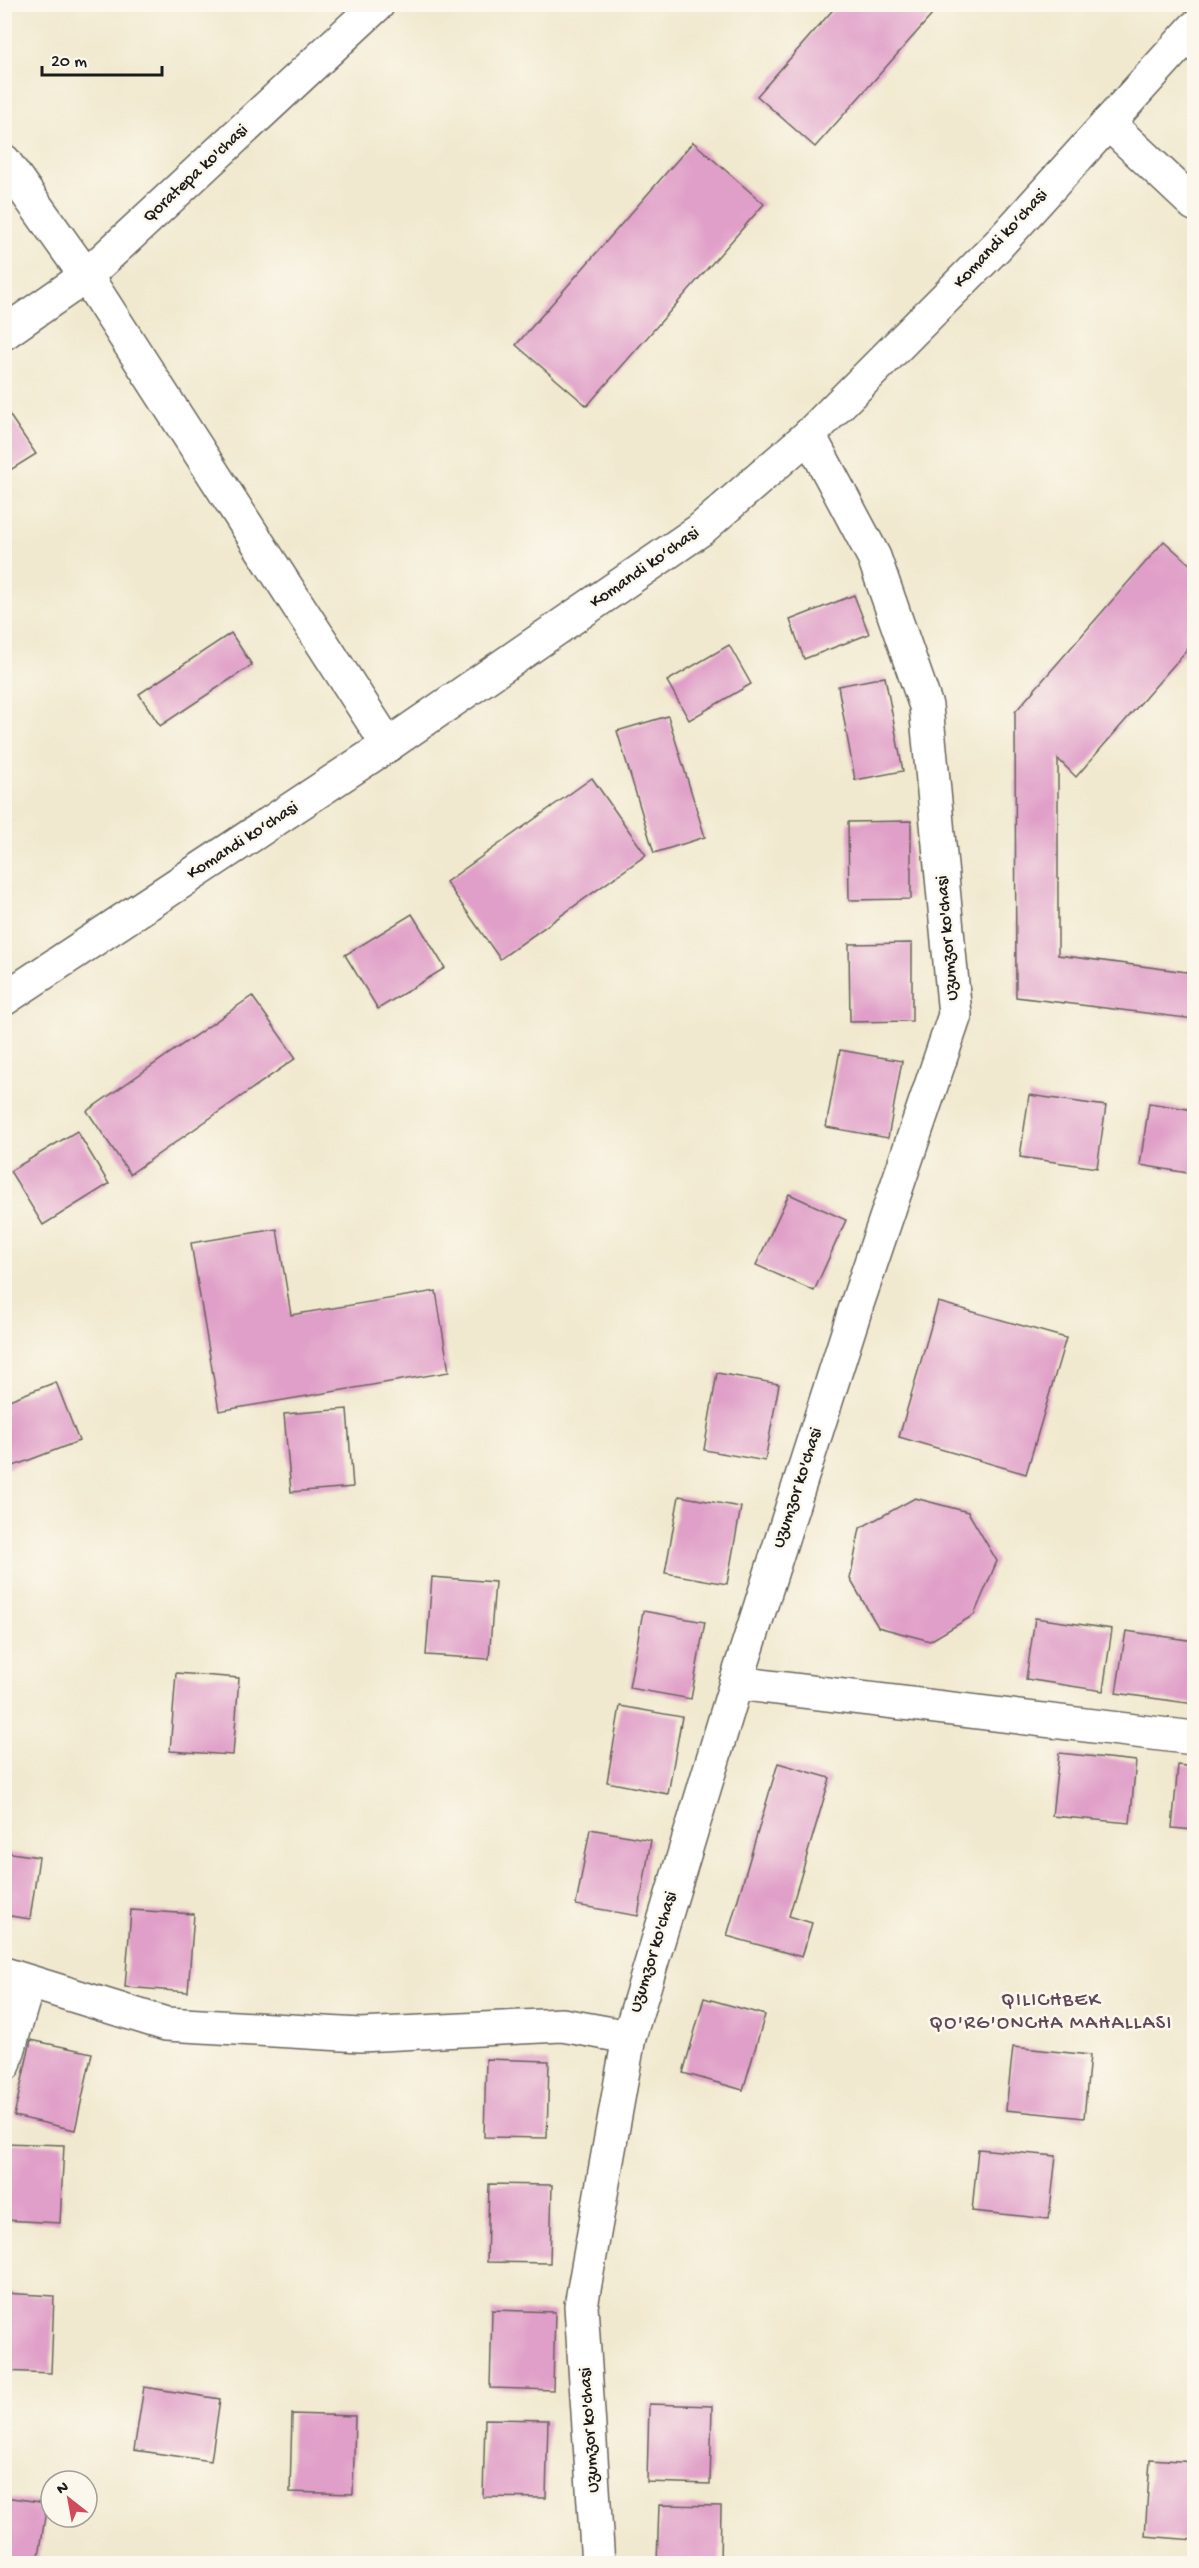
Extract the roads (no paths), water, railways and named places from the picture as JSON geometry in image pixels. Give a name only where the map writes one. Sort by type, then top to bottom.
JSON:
[{"type":"street","name":"Qoratepa ko'chasi","points":[[4,333],[86,276],[378,4]]},
{"type":"street","name":"Komandi ko‘chasi","points":[[4,999],[388,745],[700,530],[809,435],[997,246],[1194,28]]},
{"type":"street","points":[[1108,123],[1194,204]]},
{"type":"street","points":[[4,161],[86,276],[388,745]]},
{"type":"street","name":"Uzumzor ko'chasi","points":[[598,2564],[581,2306],[629,2037],[736,1683],[856,1304],[955,1016],[926,706],[874,557],[809,435]]},
{"type":"street","points":[[736,1683],[1194,1738]]},
{"type":"street","points":[[4,2065],[16,1979],[166,2024],[360,2035],[562,2025],[629,2037]]},
{"type":"district","name":"QILICHBEK QO'RG'ONCHA MAHALLASI","points":[[1051,2012]]}]
